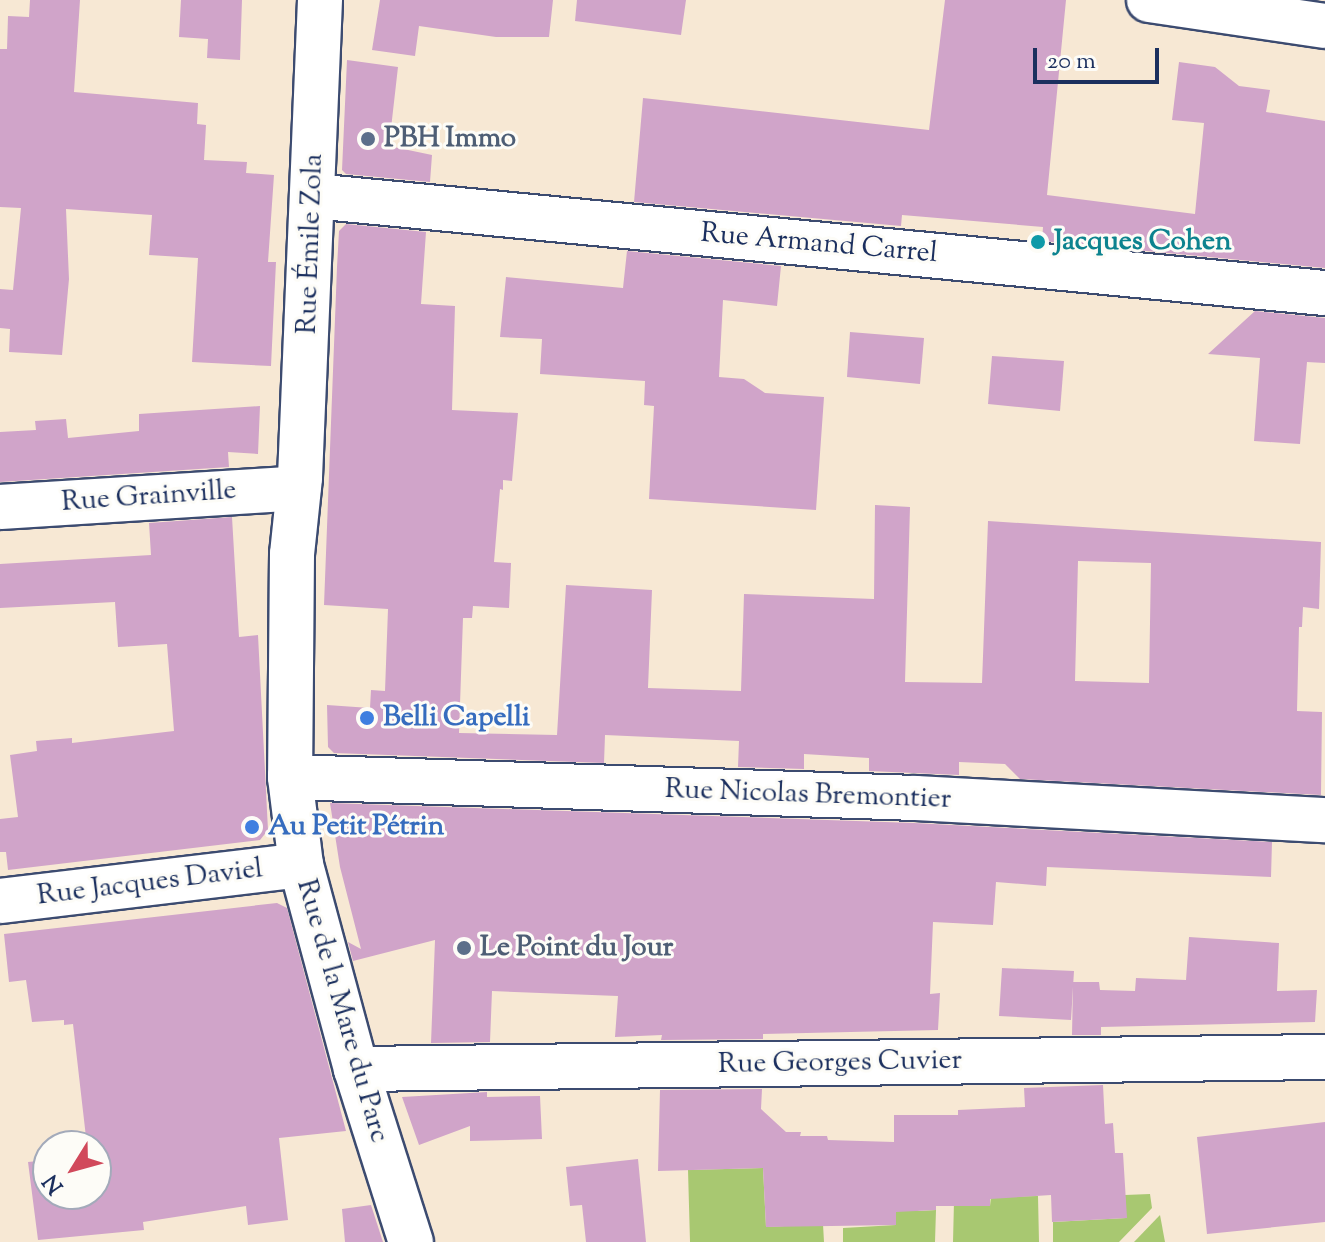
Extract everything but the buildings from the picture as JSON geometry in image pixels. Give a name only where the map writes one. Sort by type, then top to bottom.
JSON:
[{"type":"street","name":"Rue Émile Zola","points":[[298,488],[320,0]]},
{"type":"street","points":[[1149,0],[1325,26]]},
{"type":"street","name":"Rue Armand Carrel","points":[[313,196],[1325,293]]},
{"type":"street","name":"Rue Grainville","points":[[0,507],[298,488]]},
{"type":"street","name":"Rue de la Mare du Parc","points":[[298,488],[292,554],[290,777],[301,865],[356,1069],[411,1242]]},
{"type":"street","name":"Rue Nicolas Bremontier","points":[[290,777],[915,798],[1325,820]]},
{"type":"street","name":"Rue Jacques Daviel","points":[[0,901],[301,865]]},
{"type":"street","name":"Rue Georges Cuvier","points":[[356,1069],[1325,1057]]},
{"type":"green space","points":[[763,1168],[766,1227],[823,1224],[824,1242],[690,1242],[688,1170]]},
{"type":"green space","points":[[1150,1194],[1152,1208],[1119,1242],[1053,1242],[1053,1222],[1126,1218],[1125,1195]]},
{"type":"green space","points":[[1038,1196],[1039,1242],[953,1242],[954,1201],[963,1206],[990,1206],[991,1197]]},
{"type":"green space","points":[[895,1203],[919,1211],[936,1210],[935,1242],[843,1242],[843,1228],[896,1225]]},
{"type":"green space","points":[[1160,1215],[1165,1242],[1134,1242]]},
{"type":"place","name":"PBH Immo","points":[[368,139]]},
{"type":"place","name":"Jacques Cohen","points":[[1038,242]]},
{"type":"place","name":"Belli Capelli","points":[[367,718]]},
{"type":"place","name":"Au Petit Pétrin","points":[[252,827]]},
{"type":"place","name":"Le Point du Jour","points":[[464,948]]}]
